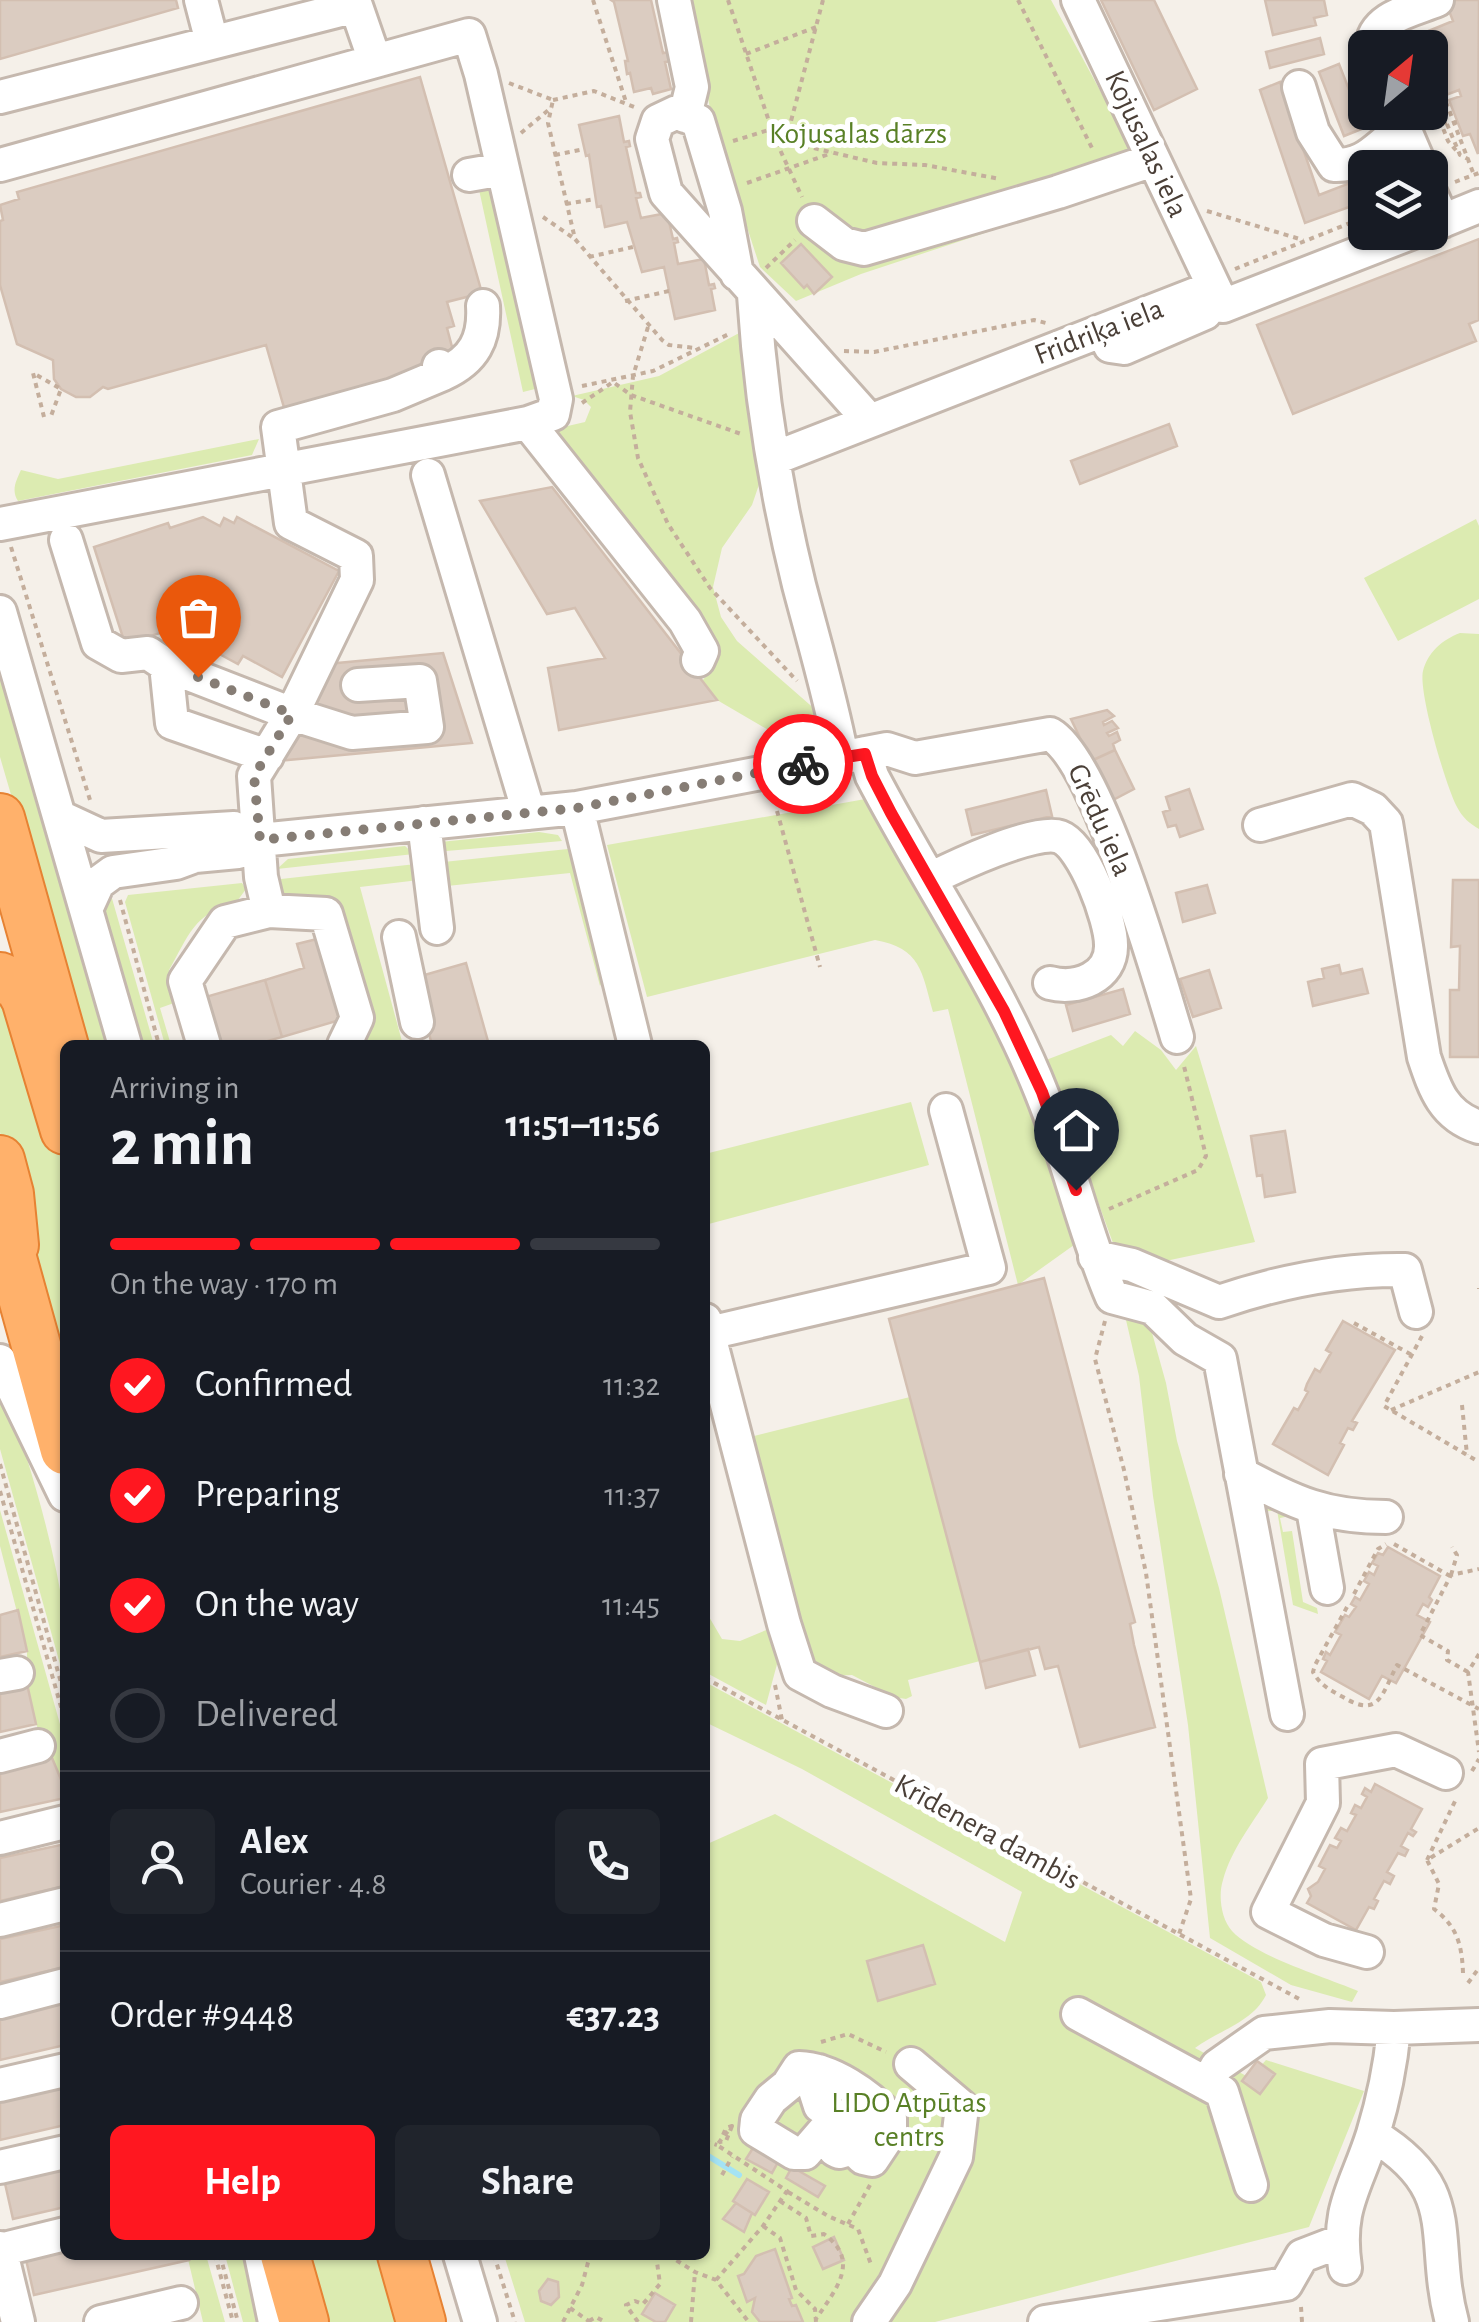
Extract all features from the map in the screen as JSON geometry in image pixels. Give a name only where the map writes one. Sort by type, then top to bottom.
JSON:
[{"type":"highway","points":[[0,818],[62,1040]]},
{"type":"highway","points":[[0,977],[18,986],[26,999],[60,1113]]},
{"type":"highway","points":[[0,1160],[9,1194],[16,1272]]},
{"type":"highway","points":[[0,1215],[60,1432]]},
{"type":"highway","points":[[286,2260],[304,2322]]},
{"type":"highway","points":[[403,2260],[421,2322]]},
{"type":"street","points":[[202,0],[212,42]]},
{"type":"street","points":[[674,0],[692,87],[685,116]]},
{"type":"street","name":"Kojusalas iela","points":[[1078,0],[1218,297]]},
{"type":"street","points":[[1376,30],[1381,23],[1437,0]]},
{"type":"street","points":[[0,97],[356,6],[375,61]]},
{"type":"street","points":[[0,165],[469,35],[500,157],[553,410],[685,621],[702,652],[698,660]]},
{"type":"street","points":[[1299,87],[1314,132],[1334,165],[1351,166],[1366,160],[1396,130]]},
{"type":"street","points":[[869,420],[749,293],[666,193],[652,139],[658,120],[677,112],[698,122],[726,211],[749,293],[785,522],[853,755],[872,776],[1004,1011],[1042,1092],[1112,1298],[1154,1308],[1185,1339],[1220,1358],[1287,1714]]},
{"type":"street","points":[[469,175],[500,157]]},
{"type":"street","points":[[814,221],[844,244],[864,249],[1153,160]]},
{"type":"street","name":"Fridriķa iela","points":[[1448,207],[1477,190]]},
{"type":"street","name":"Fridriķa iela","points":[[774,452],[1348,248]]},
{"type":"street","points":[[1110,346],[1124,348],[1218,297]]},
{"type":"street","points":[[268,911],[261,877],[254,776],[292,714],[356,580],[356,556],[291,523],[278,427],[393,396],[466,361],[485,330],[483,306]]},
{"type":"street","points":[[2,523],[553,410]]},
{"type":"street","points":[[428,475],[529,812]]},
{"type":"street","points":[[66,540],[98,643],[121,656],[148,653],[166,665],[352,733],[426,727],[420,681],[358,685]]},
{"type":"street","points":[[0,612],[8,660],[88,908],[125,1040]]},
{"type":"street","points":[[166,665],[172,723],[267,756]]},
{"type":"street","name":"Grēdu iela","points":[[113,872],[238,852],[260,840],[577,808],[887,749],[914,758],[1050,734],[1060,739],[1078,764],[1124,870],[1177,1037]]},
{"type":"street","points":[[1260,825],[1352,799],[1373,809],[1386,824],[1424,1057],[1436,1092],[1446,1107],[1460,1121],[1479,1127]]},
{"type":"street","points":[[577,808],[635,1040]]},
{"type":"street","name":"Grēdu iela","points":[[60,817],[101,836],[234,828],[260,840]]},
{"type":"street","points":[[424,823],[437,928]]},
{"type":"street","points":[[930,879],[965,861],[1047,835],[1061,837],[1074,846],[1085,862],[1112,947],[1106,964],[1093,979],[1079,985],[1050,983]]},
{"type":"street","points":[[88,908],[98,883],[113,872]]},
{"type":"street","points":[[203,1040],[186,980],[225,922],[268,911],[326,914],[357,1018],[346,1040]]},
{"type":"street","points":[[399,937],[418,1022]]},
{"type":"street","points":[[710,1326],[989,1268],[946,1110]]},
{"type":"street","points":[[1095,1257],[1132,1265],[1219,1302],[1254,1290],[1340,1273],[1405,1270],[1422,1319]]},
{"type":"street","points":[[710,1339],[800,1674],[886,1712]]},
{"type":"street","points":[[0,1361],[60,1485]]},
{"type":"street","points":[[1240,1474],[1313,1509],[1348,1517],[1386,1517]]},
{"type":"street","points":[[1313,1509],[1327,1588]]},
{"type":"street","points":[[0,1756],[38,1746]]},
{"type":"street","points":[[1367,1952],[1324,1940],[1268,1912],[1323,1803],[1322,1764],[1396,1750],[1459,1780]]},
{"type":"street","points":[[0,1838],[60,1823]]},
{"type":"street","points":[[0,1920],[60,1905]]},
{"type":"street","points":[[0,2002],[60,1986]]},
{"type":"street","points":[[1078,2014],[1215,2088]]},
{"type":"street","points":[[1251,2184],[1215,2088],[1217,2066],[1264,2033],[1330,2026],[1479,2025]]},
{"type":"street","points":[[1045,2322],[1286,2284],[1302,2256],[1343,2254],[1345,2208],[1373,2135],[1394,2028]]},
{"type":"street","points":[[869,2322],[895,2284],[956,2157],[962,2106],[911,2064]]},
{"type":"street","points":[[0,2086],[60,2071]]},
{"type":"street","points":[[819,2112],[882,2152],[838,2174],[828,2168],[819,2112]]},
{"type":"street","points":[[1373,2135],[1409,2159],[1434,2193],[1452,2322]]},
{"type":"street","points":[[0,2167],[60,2153]]},
{"type":"street","points":[[18,2322],[0,2249],[60,2235]]},
{"type":"street","points":[[261,2260],[275,2322]]},
{"type":"street","points":[[461,2260],[480,2322]]},
{"type":"street","points":[[101,2322],[181,2302]]},
{"type":"path","points":[[481,74],[554,100],[594,92],[626,102],[592,0]]},
{"type":"path","points":[[553,410],[612,382],[672,363],[696,348],[723,339],[749,293],[814,221],[775,138],[728,0]]},
{"type":"path","points":[[786,140],[823,0]]},
{"type":"path","points":[[1018,0],[1105,176]]},
{"type":"path","points":[[746,55],[816,27]]},
{"type":"path","points":[[554,100],[548,123],[576,239],[648,327],[669,345],[696,348]]},
{"type":"path","points":[[1448,105],[1477,190]]},
{"type":"path","points":[[500,157],[510,142],[552,107]]},
{"type":"path","points":[[1456,122],[1447,124],[1460,154]]},
{"type":"path","points":[[707,150],[772,129]]},
{"type":"path","points":[[1444,130],[1448,141],[1468,160]]},
{"type":"path","points":[[1461,141],[1472,136]]},
{"type":"path","points":[[775,138],[878,163],[963,170],[1001,179]]},
{"type":"path","points":[[555,155],[584,149]]},
{"type":"path","points":[[740,170],[746,183],[834,153]]},
{"type":"path","points":[[566,204],[595,199]]},
{"type":"path","points":[[1205,211],[1306,240]]},
{"type":"path","points":[[589,257],[632,247]]},
{"type":"path","points":[[625,301],[669,291]]},
{"type":"path","points":[[806,350],[874,352],[1034,320],[1050,323]]},
{"type":"path","points":[[648,327],[632,376],[630,412],[638,458],[668,524],[710,588],[798,682]]},
{"type":"path","points":[[33,373],[61,389],[47,416],[33,373]]},
{"type":"path","points":[[553,410],[587,398],[612,382]]},
{"type":"path","points":[[612,382],[631,395],[774,452]]},
{"type":"path","points":[[2,523],[101,836]]},
{"type":"path","points":[[776,811],[820,967]]},
{"type":"path","points":[[113,872],[158,1040]]},
{"type":"path","points":[[1086,1216],[1178,1182],[1198,1170],[1206,1156],[1177,1037]]},
{"type":"path","points":[[1112,1298],[1095,1359],[1146,1572],[1191,1899],[1179,1934]]},
{"type":"path","points":[[1422,1319],[1412,1355],[1384,1406],[1479,1463]]},
{"type":"path","points":[[1354,1323],[1412,1355]]},
{"type":"path","points":[[1391,1410],[1479,1372]]},
{"type":"path","points":[[1462,1405],[1468,1455]]},
{"type":"path","points":[[0,1464],[60,1679]]},
{"type":"path","points":[[0,1491],[60,1703]]},
{"type":"path","points":[[1476,1707],[1396,1665],[1377,1703],[1367,1708],[1356,1706],[1318,1683],[1312,1672],[1378,1549],[1389,1541],[1451,1575],[1479,1569]]},
{"type":"path","points":[[1452,1547],[1457,1555],[1451,1575],[1420,1635],[1448,1650],[1446,1660],[1468,1672]]},
{"type":"path","points":[[1479,1654],[1468,1672],[1476,1707],[1479,1752]]},
{"type":"path","name":"Krīdenera dambis","points":[[710,1681],[1054,1869],[1271,1982]]},
{"type":"path","points":[[1426,1860],[1459,1780],[1479,1759]]},
{"type":"path","points":[[1426,1860],[1479,1828]]},
{"type":"path","points":[[1426,1860],[1439,1884],[1434,1910],[1452,1922],[1462,1950],[1463,1974]]},
{"type":"path","points":[[1468,1983],[1479,1968]]},
{"type":"path","points":[[726,2128],[720,2142],[726,2141]]},
{"type":"path","points":[[710,2143],[717,2145]]},
{"type":"path","points":[[725,2169],[733,2156]]},
{"type":"path","points":[[787,2191],[858,2229],[875,2274],[895,2284]]},
{"type":"path","points":[[780,2201],[806,2218],[811,2236],[824,2234],[844,2256],[844,2269],[816,2320]]},
{"type":"path","points":[[763,2226],[780,2238],[796,2290],[815,2308],[816,2320]]},
{"type":"path","points":[[218,2260],[236,2322]]},
{"type":"path","points":[[495,2260],[514,2322]]},
{"type":"path","points":[[563,2322],[582,2285],[589,2260]]},
{"type":"path","points":[[638,2322],[626,2305],[635,2301],[643,2304],[660,2284],[657,2260]]},
{"type":"path","points":[[676,2260],[716,2280],[748,2321]]},
{"type":"path","points":[[691,2322],[695,2272]]},
{"type":"path","points":[[570,2308],[589,2322],[596,2316],[606,2322]]},
{"type":"green space","name":"Kojusalas dārzs","points":[[688,0],[1051,0],[1148,179],[861,274],[796,301],[760,267],[713,123]]},
{"type":"green space","points":[[485,183],[494,190],[539,388],[523,392],[478,185]]},
{"type":"green space","points":[[741,332],[764,470],[752,505],[722,548],[713,587],[721,617],[737,641],[817,711],[819,720],[770,731],[717,700],[702,681],[713,668],[716,655],[557,442],[559,428],[585,422],[591,407],[572,396],[659,376]]},
{"type":"green space","points":[[259,439],[252,455],[18,501],[15,493],[21,470],[58,479]]},
{"type":"green space","points":[[1476,519],[1479,599],[1398,641],[1364,578]]},
{"type":"green space","points":[[1460,633],[1479,634],[1479,829],[1459,811],[1452,796],[1434,739],[1423,682],[1425,664],[1432,652]]},
{"type":"green space","points":[[0,670],[109,1040],[83,1040],[0,757]]},
{"type":"green space","points":[[871,798],[1031,1085],[1081,1240],[1018,1285],[948,1009],[933,1012],[922,974],[902,949],[875,940],[647,997],[607,845]]},
{"type":"green space","points":[[539,832],[558,835],[562,841],[435,852],[440,842]]},
{"type":"green space","points":[[405,846],[414,854],[277,869],[288,859]]},
{"type":"green space","points":[[568,849],[603,980],[600,986],[570,873],[438,887],[434,863]]},
{"type":"green space","points":[[416,864],[419,880],[360,887],[402,1040],[366,1040],[368,1035],[331,906],[314,898],[282,893],[272,880]]},
{"type":"green space","points":[[242,883],[246,889],[235,904],[201,920],[169,970],[174,1003],[160,1008],[170,1040],[164,1040],[125,902],[128,895]]},
{"type":"green space","points":[[109,888],[153,1040],[134,1040],[99,914]]},
{"type":"green space","points":[[0,996],[60,1126],[60,1383],[0,1132]]},
{"type":"green space","points":[[1135,1031],[1161,1050],[1176,1070],[1196,1046],[1255,1242],[1142,1266],[1113,1243],[1046,1060],[1111,1035],[1123,1046]]},
{"type":"green space","points":[[911,1102],[929,1165],[710,1224],[710,1153]]},
{"type":"green space","points":[[1126,1320],[1149,1322],[1177,1441],[1219,1588],[1268,1798],[1231,1858],[1221,1893],[1223,1914],[1232,1931],[1257,1949],[1358,1991],[1352,2002],[1291,1985],[1210,1938],[1188,1725],[1139,1376]]},
{"type":"green space","points":[[0,1379],[30,1468],[54,1559],[60,1589],[60,1664],[0,1449]]},
{"type":"green space","points":[[910,1397],[980,1661],[908,1680],[912,1696],[906,1699],[894,1697],[852,1675],[828,1676],[806,1660],[750,1437]]},
{"type":"green space","points":[[1271,1503],[1295,1515],[1280,1518],[1283,1532],[1292,1531],[1303,1602],[1317,1608],[1318,1614],[1293,1605],[1277,1510],[1262,1512],[1263,1505]]},
{"type":"green space","points":[[0,1510],[60,1724],[60,1778],[36,1724],[27,1684],[27,1651],[0,1546]]},
{"type":"green space","points":[[710,1619],[722,1639],[740,1641],[771,1628],[780,1653],[766,1705],[710,1675]]},
{"type":"green space","name":"LIDO Atpūtas centrs","points":[[710,1685],[1261,1982],[1266,1995],[1252,2013],[1195,2048],[1250,2078],[1266,2060],[1364,2091],[1309,2227],[935,2322],[525,2322],[506,2260],[710,2260],[710,1843],[775,1814],[1005,1942],[1022,1892],[802,1769],[710,1724]]},
{"type":"green space","points":[[188,2260],[207,2260],[225,2322],[203,2322]]},
{"type":"green space","points":[[226,2260],[255,2260],[266,2322],[243,2322]]},
{"type":"green space","points":[[306,2260],[383,2260],[401,2322],[324,2322]]},
{"type":"building","points":[[0,0],[176,0],[178,8],[0,59]]},
{"type":"building","points":[[611,0],[651,0],[663,53],[670,52],[672,61],[665,62],[671,89],[653,94],[651,88],[634,92]]},
{"type":"building","points":[[1101,0],[1154,0],[1197,89],[1154,110]]},
{"type":"building","points":[[1265,0],[1324,0],[1327,15],[1314,18],[1316,25],[1273,35]]},
{"type":"building","points":[[1445,0],[1479,0],[1478,154],[1470,134],[1463,136],[1449,100],[1461,96],[1459,90],[1448,94],[1448,30],[1431,30],[1453,21]]},
{"type":"building","points":[[1320,38],[1324,54],[1270,68],[1266,52]]},
{"type":"building","points":[[1339,64],[1348,87],[1348,130],[1359,130],[1344,136],[1319,72]]},
{"type":"building","points":[[420,77],[482,293],[447,302],[454,326],[447,328],[456,362],[285,411],[266,345],[108,389],[103,387],[90,397],[76,397],[61,389],[54,379],[53,360],[17,344],[0,285],[0,205],[19,199],[17,192]]},
{"type":"building","points":[[1280,82],[1319,195],[1348,184],[1348,207],[1305,223],[1260,90]]},
{"type":"building","points":[[619,116],[624,142],[629,141],[630,146],[626,147],[636,193],[641,197],[636,198],[641,218],[667,213],[673,239],[678,242],[674,243],[678,264],[704,259],[709,285],[714,284],[715,288],[711,289],[715,310],[675,319],[664,267],[642,272],[627,222],[605,227],[579,125]]},
{"type":"building","points":[[1479,239],[1479,320],[1469,324],[1476,341],[1293,414],[1257,325]]},
{"type":"building","points":[[801,244],[832,277],[814,294],[781,263]]},
{"type":"building","points":[[1169,424],[1177,446],[1080,484],[1071,461]]},
{"type":"building","points":[[552,487],[717,700],[559,730],[548,668],[605,658],[575,608],[547,614],[480,501]]},
{"type":"building","points":[[203,517],[220,526],[224,518],[234,523],[237,517],[339,571],[282,677],[243,656],[238,664],[212,650],[186,658],[181,643],[168,647],[163,632],[125,644],[94,547],[168,523],[170,528]]},
{"type":"building","points":[[443,653],[472,743],[277,761],[327,664]]},
{"type":"building","points":[[1107,710],[1114,716],[1104,725],[1112,721],[1118,728],[1107,733],[1109,736],[1117,732],[1120,740],[1113,744],[1115,750],[1091,761],[1071,719]]},
{"type":"building","points":[[1115,750],[1134,789],[1111,801],[1091,761]]},
{"type":"building","points":[[1189,789],[1203,829],[1180,837],[1176,825],[1168,827],[1163,812],[1170,810],[1166,797]]},
{"type":"building","points":[[1046,790],[1052,816],[972,835],[966,810]]},
{"type":"building","points":[[1453,880],[1479,880],[1479,1057],[1450,1057],[1450,990],[1459,990],[1460,946],[1451,947]]},
{"type":"building","points":[[1207,885],[1215,913],[1183,922],[1176,893]]},
{"type":"building","points":[[317,939],[340,1020],[282,1037],[265,980],[304,968],[297,944]]},
{"type":"building","points":[[466,963],[488,1040],[431,1040],[418,992],[421,976]]},
{"type":"building","points":[[1339,965],[1341,974],[1362,969],[1368,993],[1313,1006],[1308,982],[1324,978],[1322,969]]},
{"type":"building","points":[[1209,970],[1221,1008],[1193,1017],[1180,979]]},
{"type":"building","points":[[265,980],[282,1037],[207,1040],[195,1000]]},
{"type":"building","points":[[1123,989],[1130,1014],[1073,1031],[1066,1005]]},
{"type":"building","points":[[1285,1131],[1295,1192],[1265,1197],[1262,1175],[1257,1176],[1251,1136]]},
{"type":"building","points":[[1044,1278],[1135,1622],[1130,1624],[1134,1645],[1155,1727],[1080,1747],[1058,1666],[1045,1669],[1039,1647],[980,1662],[889,1319]]},
{"type":"building","points":[[1343,1321],[1395,1350],[1352,1421],[1357,1423],[1353,1430],[1348,1428],[1328,1475],[1273,1444],[1294,1408],[1298,1410],[1315,1369],[1320,1372],[1331,1353],[1326,1350]]},
{"type":"building","points":[[1388,1547],[1440,1576],[1428,1607],[1423,1604],[1417,1615],[1430,1622],[1396,1683],[1382,1676],[1369,1699],[1321,1672],[1327,1661],[1323,1659],[1326,1652],[1330,1655],[1341,1635],[1335,1632],[1345,1615],[1349,1617],[1356,1607],[1351,1604],[1355,1597],[1360,1600],[1369,1584],[1364,1581],[1369,1572],[1374,1575],[1378,1566],[1372,1563],[1378,1553],[1383,1555]]},
{"type":"building","points":[[18,1610],[27,1651],[0,1657],[0,1615]]},
{"type":"building","points":[[1028,1649],[1035,1675],[986,1688],[980,1662]]},
{"type":"building","points":[[27,1684],[36,1724],[0,1732],[0,1690]]},
{"type":"building","points":[[52,1758],[60,1777],[60,1799],[0,1812],[0,1770]]},
{"type":"building","points":[[1375,1784],[1422,1809],[1411,1829],[1416,1832],[1413,1836],[1408,1833],[1401,1846],[1408,1850],[1405,1856],[1398,1853],[1387,1872],[1394,1876],[1390,1884],[1384,1881],[1374,1899],[1378,1901],[1374,1909],[1369,1907],[1356,1930],[1307,1903],[1311,1896],[1308,1889],[1318,1882],[1325,1869],[1319,1866],[1330,1845],[1337,1848],[1341,1841],[1335,1838],[1341,1828],[1347,1831],[1356,1815],[1351,1813],[1355,1805],[1361,1808],[1367,1797],[1362,1794],[1365,1788],[1371,1792]]},
{"type":"building","points":[[60,1845],[60,1887],[0,1901],[0,1858]]},
{"type":"building","points":[[60,1926],[60,1968],[0,1982],[0,1939]]},
{"type":"building","points":[[923,1945],[935,1984],[878,2001],[867,1961]]},
{"type":"building","points":[[60,2004],[60,2046],[0,2060],[0,2018]]},
{"type":"building","points":[[1257,2061],[1275,2074],[1260,2094],[1242,2081]]},
{"type":"building","points":[[60,2084],[60,2126],[0,2140],[0,2098]]},
{"type":"building","points":[[753,2148],[778,2162],[772,2173],[746,2159]]},
{"type":"building","points":[[60,2166],[60,2208],[13,2219],[4,2179]]},
{"type":"building","points":[[792,2167],[825,2186],[818,2197],[786,2178]]},
{"type":"building","points":[[747,2179],[769,2192],[755,2215],[733,2201]]},
{"type":"building","points":[[736,2203],[752,2213],[744,2232],[723,2219]]},
{"type":"building","points":[[834,2237],[844,2260],[823,2269],[813,2247]]},
{"type":"building","points":[[60,2247],[60,2260],[189,2260],[34,2295],[25,2255]]},
{"type":"building","points":[[775,2249],[792,2298],[789,2299],[803,2322],[760,2322],[752,2312],[755,2298],[747,2302],[738,2276],[744,2274],[756,2256]]},
{"type":"building","points":[[548,2279],[558,2282],[559,2297],[551,2305],[541,2301],[539,2291]]},
{"type":"building","points":[[655,2293],[675,2305],[665,2322],[642,2314]]},
{"type":"waterway","points":[[710,2157],[739,2175]]},
{"type":"way so far","points":[[198,677],[292,714],[254,776],[260,840],[577,808],[803,764]]},
{"type":"route","points":[[803,764],[865,754],[891,813],[1004,1011],[1042,1092],[1076,1190]]}]
